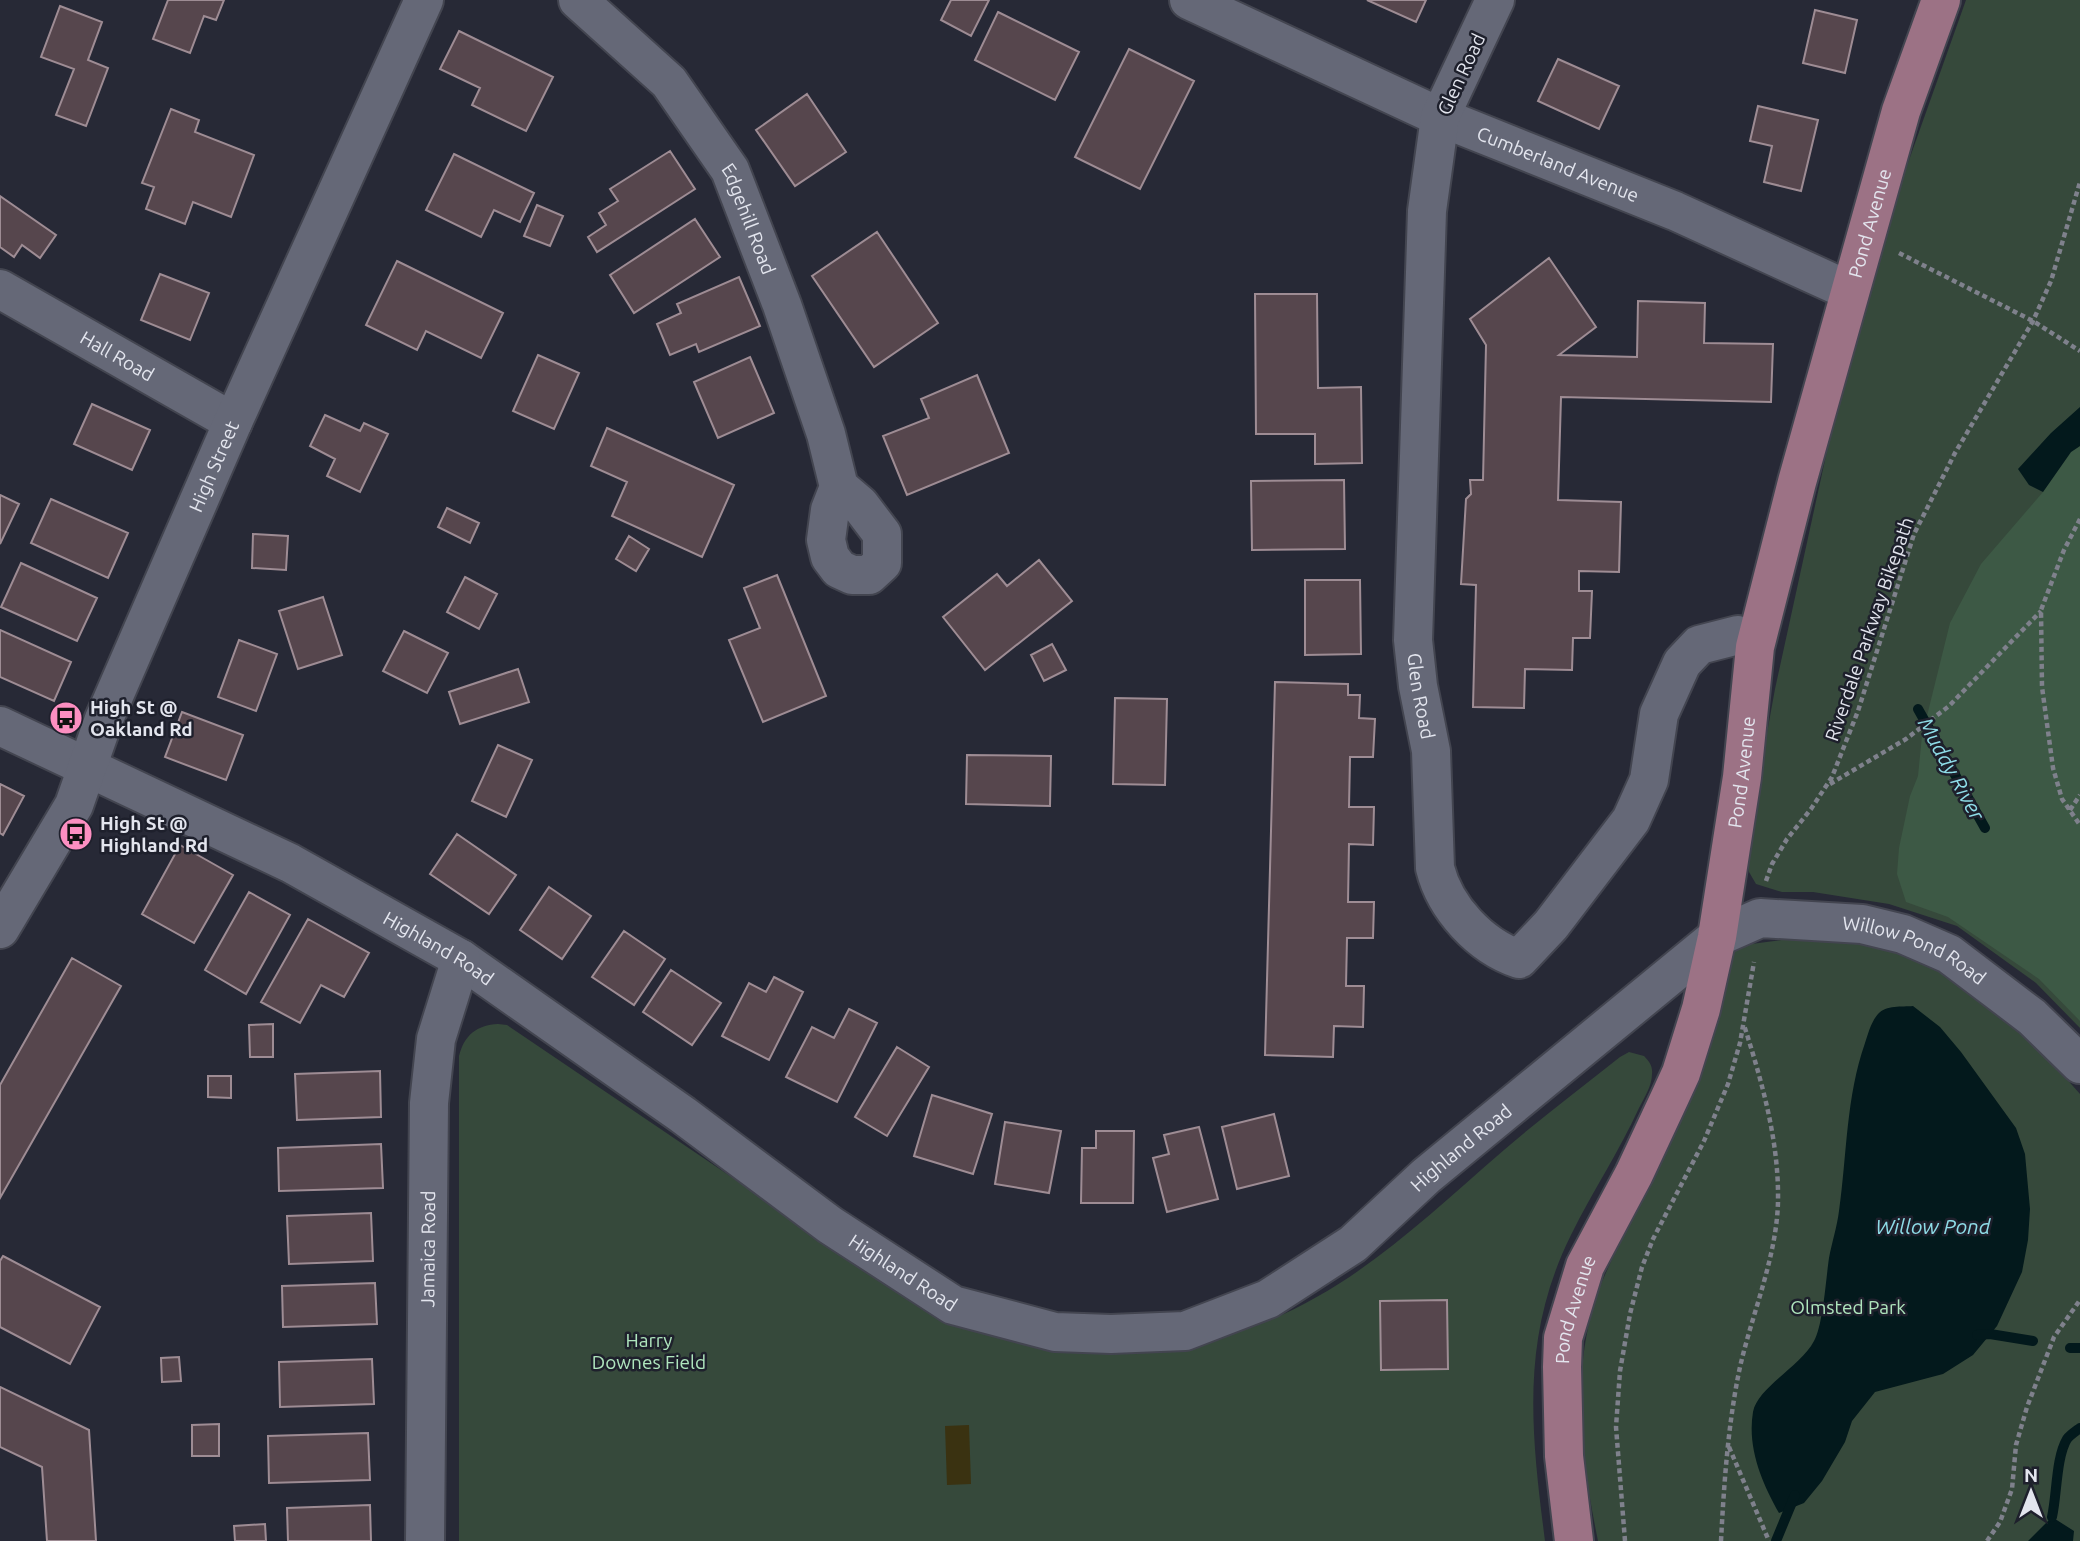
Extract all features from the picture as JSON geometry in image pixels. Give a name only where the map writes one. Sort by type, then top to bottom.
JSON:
[{"type":"main road","name":"Pond Avenue","points":[[1574,1541],[1564,1456],[1563,1338],[1585,1266],[1634,1174],[1681,1073],[1701,1009],[1717,937],[1742,777],[1755,647],[1797,482],[1901,111],[1941,0]]},
{"type":"street","name":"High Street","points":[[0,929],[74,805],[104,719],[233,422],[424,0]]},
{"type":"street","name":"Edgehill Road","points":[[578,0],[669,82],[730,170],[826,433],[839,487]]},
{"type":"street","name":"Cumberland Avenue","points":[[1189,0],[1440,117],[1675,211],[1850,291]]},
{"type":"street","name":"Glen Road","points":[[1495,0],[1440,117],[1427,211],[1413,639],[1418,687],[1431,751],[1435,868],[1440,886],[1453,909],[1501,953],[1519,959],[1551,925],[1631,820],[1650,780],[1659,714],[1682,663],[1699,645],[1738,635]]},
{"type":"street","name":"Hall Road","points":[[0,289],[233,422]]},
{"type":"street","name":"Highland Road","points":[[0,726],[290,863],[461,959],[683,1115],[830,1225],[953,1305],[1055,1332],[1111,1334],[1185,1331],[1268,1299],[1353,1244],[1426,1177],[1717,937]]},
{"type":"street","name":"Willow Pond Road","points":[[1717,937],[1760,918],[1862,923],[1903,934],[1949,954],[2032,1017],[2080,1064]]},
{"type":"street","name":"Jamaica Road","points":[[425,1541],[429,1103],[436,1039],[461,959]]},
{"type":"path","name":"Riverdale Parkway Bikepath","points":[[1764,891],[1772,864],[1832,777],[1858,711],[1914,534],[1955,453],[2033,321],[2050,281],[2080,182]]},
{"type":"path","points":[[1889,247],[2033,321],[2080,351]]},
{"type":"path","points":[[2080,519],[2064,550],[2041,610],[2042,687],[2053,768],[2062,799],[2080,825]]},
{"type":"path","points":[[1826,786],[1906,739],[1949,706],[2041,610]]},
{"type":"path","points":[[2070,810],[2080,795]]},
{"type":"path","points":[[1625,1541],[1616,1427],[1620,1371],[1630,1314],[1642,1267],[1653,1239],[1714,1119],[1728,1084],[1744,1024],[1755,955]]},
{"type":"path","points":[[1721,1541],[1725,1470],[1740,1368],[1763,1283],[1776,1226],[1778,1203],[1778,1177],[1772,1129],[1744,1024]]},
{"type":"path","points":[[1987,1541],[2000,1522],[2012,1489],[2016,1445],[2027,1407],[2054,1337],[2080,1300]]},
{"type":"path","points":[[1729,1446],[1769,1541]]},
{"type":"green space","points":[[1966,0],[2080,0],[2080,1028],[2036,983],[1957,926],[1889,904],[1813,892],[1782,892],[1756,884],[1749,872],[1747,859],[1750,826],[1775,689],[1832,428],[1888,219]]},
{"type":"green space","points":[[2080,446],[2080,1021],[2039,979],[1948,917],[1906,902],[1897,874],[1899,848],[1910,796],[1918,776],[1922,736],[1950,623],[1981,564],[2043,492],[2071,452]]},
{"type":"green space","name":"Olmsted Park","points":[[1826,934],[1905,952],[1954,979],[2022,1033],[2080,1094],[2080,1541],[1598,1541],[1584,1456],[1581,1400],[1585,1343],[1602,1283],[1657,1172],[1698,1077],[1716,1027],[1736,946]]},
{"type":"green space","name":"Harry Downes Field","points":[[507,1025],[894,1287],[1207,1341],[1252,1327],[1293,1309],[1367,1265],[1518,1138],[1620,1057],[1629,1052],[1644,1056],[1652,1069],[1649,1087],[1571,1235],[1543,1311],[1534,1385],[1534,1423],[1545,1541],[459,1541],[459,1056],[464,1042],[472,1032],[484,1026]]},
{"type":"sand","points":[[969,1425],[971,1484],[947,1485],[945,1426]]},
{"type":"water","points":[[2080,407],[2080,446],[2071,452],[2043,492],[2029,485],[2018,469],[2051,433]]},
{"type":"water","name":"Willow Pond","points":[[1913,1006],[1940,1027],[2016,1128],[2025,1154],[2030,1209],[2022,1272],[1997,1326],[1973,1355],[1943,1374],[1875,1392],[1852,1421],[1845,1442],[1822,1481],[1804,1503],[1779,1513],[1757,1465],[1752,1439],[1753,1412],[1762,1394],[1800,1359],[1817,1334],[1842,1190],[1854,1084],[1870,1028],[1881,1011]]},
{"type":"water","points":[[2052,1517],[2074,1531],[2073,1541],[2028,1541]]},
{"type":"building","points":[[168,0],[224,0],[216,20],[204,16],[190,53],[153,39]]},
{"type":"building","points":[[951,0],[989,0],[971,36],[941,20]]},
{"type":"building","points":[[1367,0],[1426,0],[1416,22]]},
{"type":"building","points":[[60,6],[102,22],[88,60],[108,68],[86,126],[56,115],[74,69],[41,57]]},
{"type":"building","points":[[1815,10],[1857,20],[1845,73],[1803,63]]},
{"type":"building","points":[[998,12],[1079,52],[1055,100],[975,60]]},
{"type":"building","points":[[459,31],[553,77],[526,131],[472,105],[480,88],[440,69]]},
{"type":"building","points":[[1129,49],[1194,81],[1140,189],[1075,157]]},
{"type":"building","points":[[1558,59],[1619,86],[1599,129],[1538,101]]},
{"type":"building","points":[[807,94],[846,152],[795,186],[756,130]]},
{"type":"building","points":[[1758,106],[1818,120],[1801,191],[1764,182],[1772,146],[1750,141]]},
{"type":"building","points":[[171,109],[199,120],[195,132],[254,155],[231,217],[193,202],[185,224],[146,209],[154,187],[142,183]]},
{"type":"building","points":[[670,151],[695,189],[597,252],[588,237],[606,225],[599,213],[618,201],[610,189]]},
{"type":"building","points":[[454,154],[534,193],[520,222],[494,210],[481,237],[426,210]]},
{"type":"building","points":[[0,196],[56,235],[40,258],[22,245],[14,257],[0,247]]},
{"type":"building","points":[[537,205],[563,216],[550,246],[524,236]]},
{"type":"building","points":[[695,219],[720,257],[634,313],[610,275]]},
{"type":"building","points":[[877,232],[938,323],[874,367],[812,276]]},
{"type":"building","points":[[1549,258],[1596,327],[1559,355],[1637,357],[1638,301],[1705,303],[1704,343],[1773,344],[1771,402],[1561,397],[1558,500],[1621,502],[1619,572],[1579,571],[1579,591],[1592,591],[1590,638],[1573,638],[1572,670],[1525,669],[1524,708],[1473,707],[1476,585],[1461,584],[1466,499],[1471,494],[1470,480],[1483,480],[1486,345],[1470,319]]},
{"type":"building","points":[[397,261],[503,313],[481,358],[426,331],[417,350],[366,325]]},
{"type":"building","points":[[160,274],[209,293],[190,340],[141,320]]},
{"type":"building","points":[[739,277],[760,326],[699,352],[696,344],[670,355],[657,324],[681,313],[677,304]]},
{"type":"building","points":[[1255,294],[1317,294],[1318,388],[1361,387],[1362,463],[1315,464],[1315,434],[1256,434]]},
{"type":"building","points":[[538,355],[579,373],[554,429],[513,411]]},
{"type":"building","points":[[750,357],[774,413],[718,438],[694,382]]},
{"type":"building","points":[[977,375],[1009,453],[907,495],[883,436],[929,418],[921,399]]},
{"type":"building","points":[[92,404],[150,430],[132,470],[74,444]]},
{"type":"building","points":[[325,415],[360,431],[364,423],[388,434],[360,492],[327,476],[335,459],[310,446]]},
{"type":"building","points":[[607,428],[734,485],[702,557],[612,516],[627,482],[591,466]]},
{"type":"building","points":[[1344,480],[1345,549],[1252,550],[1251,481]]},
{"type":"building","points":[[0,495],[19,504],[0,544]]},
{"type":"building","points":[[51,499],[128,533],[108,578],[31,543]]},
{"type":"building","points":[[447,508],[479,523],[470,543],[438,527]]},
{"type":"building","points":[[253,534],[288,536],[286,570],[252,568]]},
{"type":"building","points":[[629,536],[649,549],[636,571],[616,559]]},
{"type":"building","points":[[1039,560],[1072,601],[985,670],[943,617],[997,574],[1007,586]]},
{"type":"building","points":[[21,563],[97,598],[77,641],[1,607]]},
{"type":"building","points":[[777,575],[826,696],[763,722],[729,640],[760,628],[744,588]]},
{"type":"building","points":[[465,577],[497,594],[479,629],[447,612]]},
{"type":"building","points":[[1305,580],[1360,580],[1361,654],[1305,655]]},
{"type":"building","points":[[323,597],[342,655],[298,669],[279,611]]},
{"type":"building","points":[[0,630],[71,662],[54,701],[0,677]]},
{"type":"building","points":[[404,631],[448,653],[427,693],[383,671]]},
{"type":"building","points":[[239,640],[277,654],[256,711],[218,697]]},
{"type":"building","points":[[1052,644],[1066,670],[1044,681],[1031,655]]},
{"type":"building","points":[[518,669],[529,702],[460,724],[449,692]]},
{"type":"building","points":[[1275,682],[1348,684],[1348,695],[1360,695],[1359,718],[1375,719],[1373,757],[1350,757],[1349,807],[1374,807],[1373,845],[1349,844],[1348,902],[1374,902],[1373,938],[1347,938],[1346,986],[1364,986],[1363,1027],[1334,1026],[1333,1057],[1265,1055]]},
{"type":"building","points":[[1115,698],[1167,699],[1165,785],[1113,784]]},
{"type":"building","points":[[182,712],[243,735],[226,780],[165,757]]},
{"type":"building","points":[[498,745],[532,760],[506,817],[472,801]]},
{"type":"building","points":[[967,755],[1051,756],[1050,806],[966,804]]},
{"type":"building","points":[[0,784],[24,796],[3,835],[0,833]]},
{"type":"building","points":[[457,834],[516,875],[489,914],[430,874]]},
{"type":"building","points":[[180,845],[233,875],[194,943],[142,914]]},
{"type":"building","points":[[549,887],[591,916],[562,959],[520,930]]},
{"type":"building","points":[[249,892],[290,915],[246,994],[205,970]]},
{"type":"building","points":[[308,919],[369,953],[344,997],[321,985],[300,1023],[261,1002]]},
{"type":"building","points":[[624,931],[665,959],[634,1005],[592,977]]},
{"type":"building","points":[[72,958],[121,986],[0,1198],[0,1085]]},
{"type":"building","points":[[671,970],[721,1003],[692,1045],[643,1012]]},
{"type":"building","points":[[774,977],[803,992],[769,1060],[722,1036],[749,983],[766,992]]},
{"type":"building","points":[[849,1009],[877,1023],[837,1102],[786,1077],[812,1027],[834,1038]]},
{"type":"building","points":[[273,1024],[273,1057],[250,1057],[249,1025]]},
{"type":"building","points":[[897,1047],[929,1067],[887,1136],[855,1117]]},
{"type":"building","points":[[380,1071],[381,1117],[297,1120],[295,1074]]},
{"type":"building","points":[[208,1076],[231,1076],[231,1098],[208,1097]]},
{"type":"building","points":[[932,1095],[992,1114],[973,1174],[914,1156]]},
{"type":"building","points":[[1274,1114],[1289,1176],[1237,1189],[1222,1127]]},
{"type":"building","points":[[1005,1122],[1061,1131],[1049,1193],[995,1184]]},
{"type":"building","points":[[1199,1127],[1218,1199],[1167,1212],[1153,1158],[1169,1154],[1164,1135]]},
{"type":"building","points":[[1096,1131],[1134,1131],[1133,1203],[1081,1203],[1082,1148],[1096,1148]]},
{"type":"building","points":[[381,1144],[383,1188],[279,1191],[278,1148]]},
{"type":"building","points":[[371,1213],[373,1261],[289,1264],[287,1216]]},
{"type":"building","points":[[3,1256],[100,1307],[70,1364],[0,1327],[0,1261]]},
{"type":"building","points":[[375,1283],[377,1324],[283,1327],[282,1286]]},
{"type":"building","points":[[1447,1300],[1448,1369],[1381,1370],[1380,1301]]},
{"type":"building","points":[[179,1357],[181,1381],[162,1382],[161,1358]]},
{"type":"building","points":[[372,1359],[374,1404],[280,1407],[279,1362]]},
{"type":"building","points":[[0,1387],[89,1430],[96,1541],[47,1541],[42,1467],[0,1447]]},
{"type":"building","points":[[219,1424],[219,1456],[192,1456],[192,1425]]},
{"type":"building","points":[[368,1433],[370,1480],[269,1483],[268,1436]]},
{"type":"building","points":[[370,1505],[371,1541],[288,1541],[287,1508]]},
{"type":"building","points":[[265,1524],[266,1541],[235,1541],[234,1526]]},
{"type":"waterway","name":"Muddy River","points":[[1918,709],[1985,828]]},
{"type":"waterway","points":[[1977,1335],[1990,1334],[2033,1341]]},
{"type":"waterway","points":[[2070,1348],[2080,1348]]},
{"type":"waterway","points":[[2052,1517],[2063,1447],[2068,1438],[2080,1428]]},
{"type":"waterway","name":"Muddy River","points":[[1776,1541],[1795,1495]]},
{"type":"place","name":"High St @ Oakland Rd","points":[[66,718]]},
{"type":"place","name":"High St @ Highland Rd","points":[[76,834]]}]
